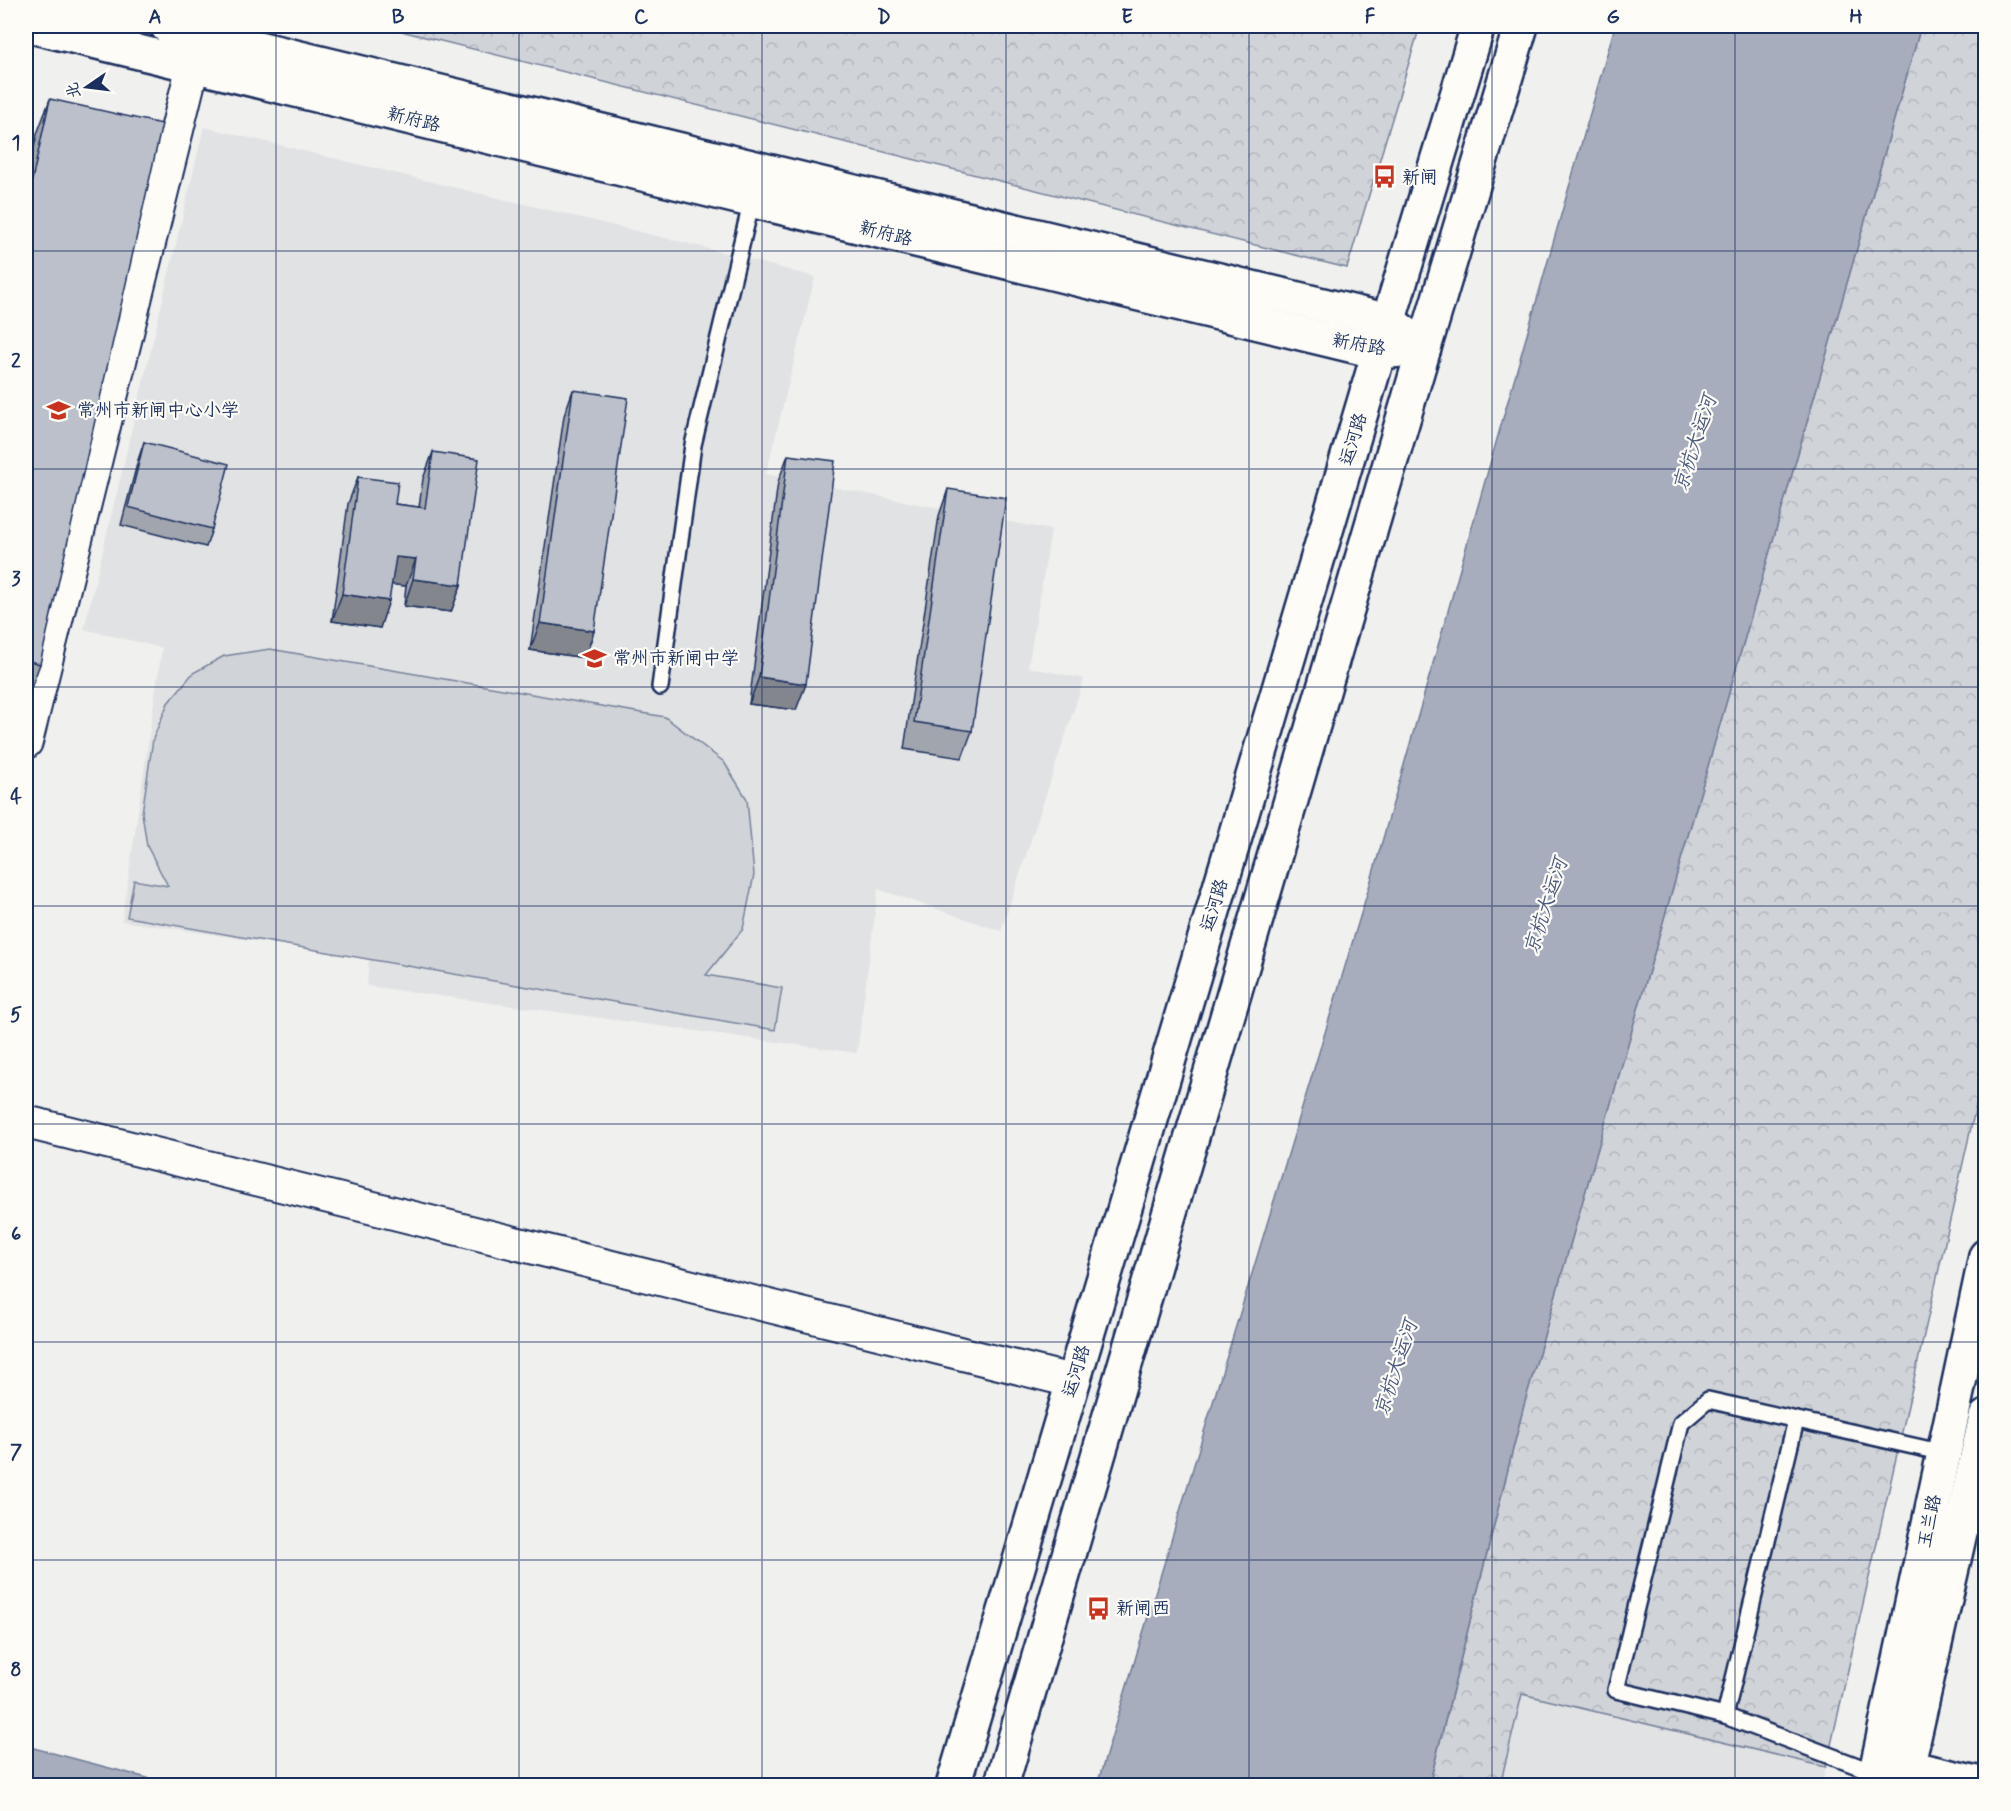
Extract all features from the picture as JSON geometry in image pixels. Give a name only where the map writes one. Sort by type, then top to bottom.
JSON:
[{"type":"street","name":"新府路","points":[[31,26],[1379,352],[1424,348]]},
{"type":"street","name":"新府路","points":[[167,26],[1389,321],[1424,348]]},
{"type":"street","name":"运河路","points":[[952,1785],[1478,26]]},
{"type":"street","points":[[1000,1785],[1521,26]]},
{"type":"street","points":[[26,742],[193,65]]},
{"type":"street","points":[[26,1122],[1072,1382]]},
{"type":"street","name":"玉兰路","points":[[1890,1779],[1944,1453],[1986,1256]]},
{"type":"street","name":"玉兰路","points":[[1890,1779],[1986,1417]]},
{"type":"street","points":[[1890,1779],[1986,1785]]},
{"type":"lane","points":[[660,687],[693,445],[752,200]]},
{"type":"lane","points":[[1890,1779],[1725,1716],[1616,1690],[1681,1423],[1708,1400],[1944,1453]]},
{"type":"lane","points":[[1725,1716],[1796,1420]]},
{"type":"shaded area","name":"常州市新闸中学","points":[[204,127],[694,245],[815,277],[766,474],[1051,530],[1028,667],[1084,679],[1001,931],[878,889],[857,1053],[367,986],[369,958],[122,921],[162,648],[84,629],[130,438],[125,436],[130,437]]},
{"type":"shaded area","points":[[1522,1694],[1826,1767],[1822,1785],[1500,1786]]},
{"type":"green space","points":[[381,26],[1420,26],[1347,268]]},
{"type":"green space","points":[[1921,26],[1985,26],[1985,1066],[1826,1767],[1522,1694],[1500,1785],[1429,1786],[1524,1405]]},
{"type":"green space","points":[[270,649],[665,717],[724,762],[747,799],[754,875],[743,929],[706,975],[782,988],[775,1030],[127,917],[134,880],[168,886],[147,846],[142,813],[153,739],[168,703],[193,673],[224,656]]},
{"type":"water","name":"京杭大运河","points":[[1615,26],[1921,26],[1524,1405],[1429,1785],[1097,1785],[1370,884]]},
{"type":"water","points":[[26,1746],[174,1785],[26,1785]]},
{"type":"building","name":"常州市新闸中心小学","points":[[50,99],[162,124],[40,664],[26,660],[26,207]]},
{"type":"building","points":[[573,390],[628,398],[594,631],[540,623]]},
{"type":"building","points":[[144,442],[229,464],[212,529],[128,507]]},
{"type":"building","points":[[433,452],[479,459],[461,585],[413,579],[416,559],[396,557],[389,601],[342,594],[358,477],[398,482],[395,504],[425,508]]},
{"type":"building","points":[[788,455],[835,461],[806,684],[759,677]]},
{"type":"building","points":[[948,489],[1006,498],[972,731],[914,722]]},
{"type":"place","name":"新闸","points":[[1384,177]]},
{"type":"place","name":"常州市新闸中心小学","points":[[59,410]]},
{"type":"place","name":"常州市新闸中学","points":[[595,658]]},
{"type":"place","name":"新闸西","points":[[1098,1608]]}]
